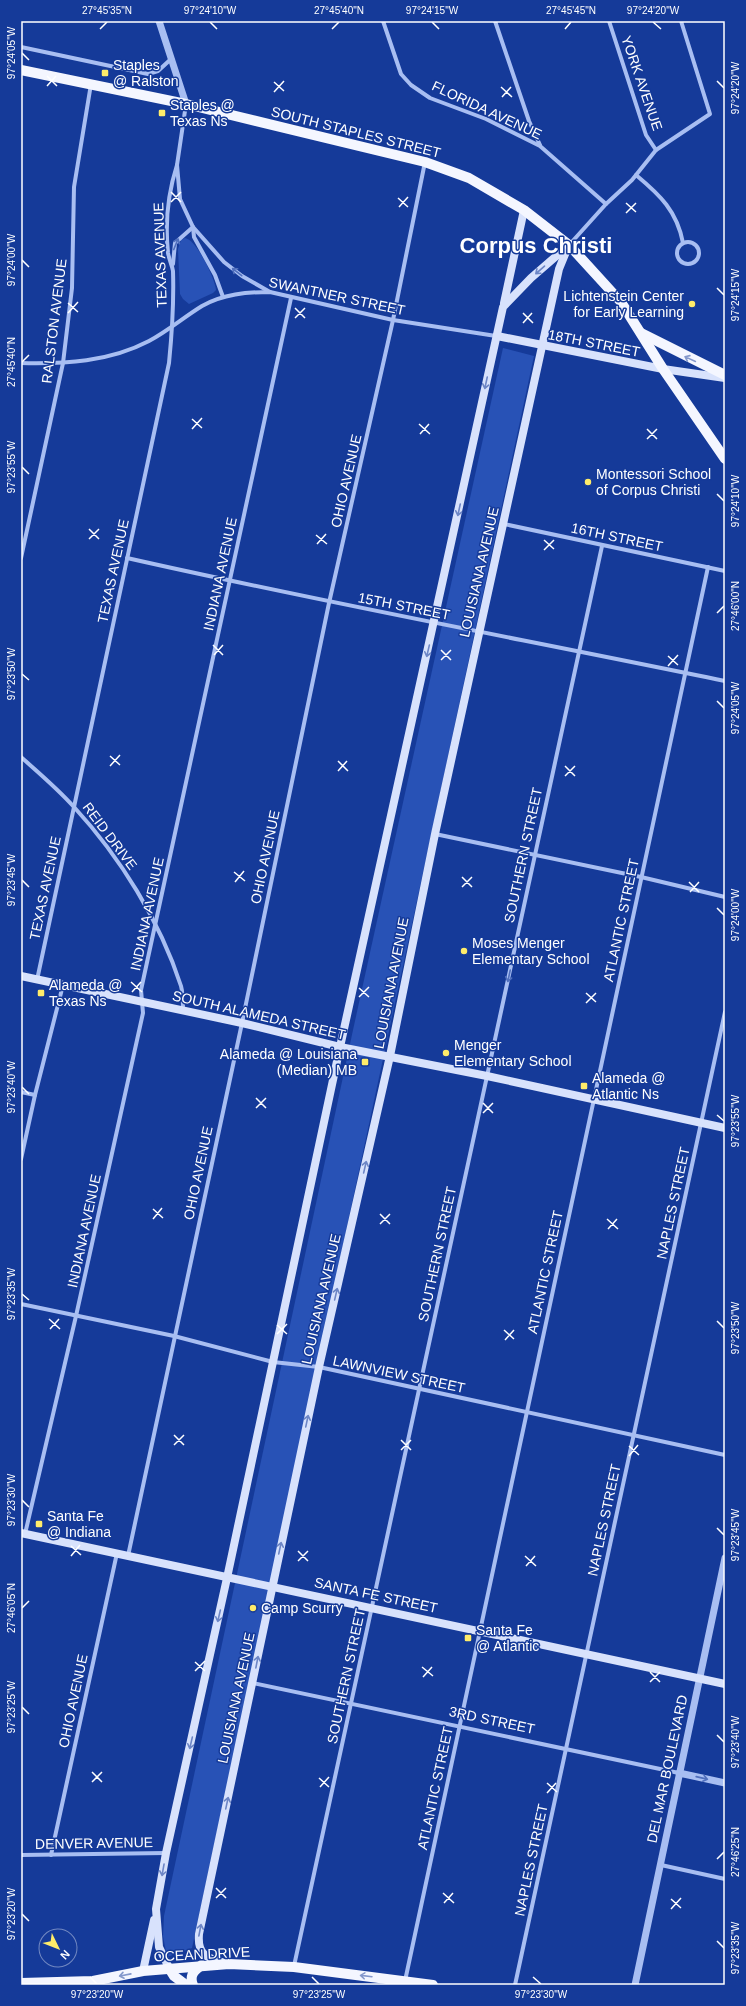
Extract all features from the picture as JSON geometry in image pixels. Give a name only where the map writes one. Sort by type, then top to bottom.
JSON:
[{"type":"main road","name":"SOUTH STAPLES STREET","points":[[21,70],[186,104],[425,162],[469,178],[524,210],[569,245],[621,302],[663,369],[725,460]]},
{"type":"main road","points":[[143,1971],[166,1853],[227,1578],[340,1047],[524,210]]},
{"type":"main road","points":[[503,307],[531,278],[569,245]]},
{"type":"main road","name":"LOUISIANA AVENUE","points":[[229,1964],[212,1959],[202,1953],[199,1947],[198,1939],[319,1367],[390,1056],[435,834],[479,631],[560,269],[569,245]]},
{"type":"main road","points":[[641,334],[725,376]]},
{"type":"main road","name":"18TH STREET","points":[[496,336],[663,369],[725,376]]},
{"type":"main road","name":"SOUTH ALAMEDA STREET","points":[[21,976],[242,1023],[340,1047],[487,1076],[725,1128]]},
{"type":"main road","name":"SANTA FE STREET","points":[[23,1533],[725,1684]]},
{"type":"main road","points":[[156,1909],[159,1947],[174,1976],[186,1985]]},
{"type":"main road","name":"OCEAN DRIVE","points":[[21,1983],[93,1981],[143,1971],[229,1964],[294,1967],[433,1985]]},
{"type":"main road","points":[[193,1985],[191,1978],[197,1968],[202,1965]]},
{"type":"street","points":[[159,21],[186,104]]},
{"type":"street","name":"FLORIDA AVENUE","points":[[383,21],[401,74],[411,86],[430,98],[486,119],[540,146],[606,204]]},
{"type":"street","points":[[495,21],[529,121],[540,146]]},
{"type":"street","name":"YORK AVENUE","points":[[609,21],[646,135],[656,150]]},
{"type":"street","points":[[569,245],[606,204],[636,175],[656,150],[710,114],[681,21]]},
{"type":"street","points":[[21,47],[148,74],[158,71],[171,59]]},
{"type":"street","name":"RALSTON AVENUE","points":[[21,558],[63,363],[72,288],[74,187],[91,84]]},
{"type":"street","name":"TEXAS AVENUE","points":[[37,980],[170,363],[173,327],[173,268],[168,254],[170,185],[177,164],[186,104]]},
{"type":"street","name":"OHIO AVENUE","points":[[128,1556],[242,1023],[329,603],[394,320],[425,162]]},
{"type":"street","name":"TEXAS AVENUE","points":[[177,164],[180,200],[193,227],[224,262],[242,276],[270,292]]},
{"type":"street","points":[[636,175],[661,196],[671,210],[681,233],[683,243],[677,251],[678,258],[686,264],[693,263],[698,258],[698,250],[690,242],[683,243]]},
{"type":"street","points":[[173,268],[175,243],[193,227]]},
{"type":"street","name":"TEXAS AVENUE","points":[[193,227],[194,237],[215,275],[224,297]]},
{"type":"street","name":"SWANTNER STREET","points":[[21,363],[63,363],[90,361],[118,354],[148,342],[203,306],[224,297],[249,292],[270,292],[291,298],[394,320],[496,336]]},
{"type":"street","name":"INDIANA AVENUE","points":[[23,1533],[76,1316],[143,1013],[141,990],[291,298]]},
{"type":"street","name":"16TH STREET","points":[[504,524],[725,571]]},
{"type":"street","name":"SOUTHERN STREET","points":[[294,1967],[602,546]]},
{"type":"street","name":"15TH STREET","points":[[127,558],[329,603],[434,624],[579,650],[725,681]]},
{"type":"street","name":"ATLANTIC STREET","points":[[405,1981],[708,567]]},
{"type":"street","name":"REID DRIVE","points":[[21,757],[74,806],[100,837],[128,878],[156,925],[181,987],[183,1010]]},
{"type":"street","points":[[435,834],[725,896]]},
{"type":"street","points":[[21,1159],[35,1095],[63,985]]},
{"type":"street","name":"NAPLES STREET","points":[[515,1985],[725,1012]]},
{"type":"street","points":[[21,1092],[35,1095]]},
{"type":"street","name":"LAWNVIEW STREET","points":[[21,1304],[174,1336],[273,1362],[319,1367],[419,1390],[725,1455]]},
{"type":"street","name":"OHIO AVENUE","points":[[51,1855],[117,1553]]},
{"type":"street","name":"DEL MAR BOULEVARD","points":[[635,1985],[725,1558]]},
{"type":"street","name":"3RD STREET","points":[[253,1682],[725,1783]]},
{"type":"street","name":"DENVER AVENUE","points":[[21,1855],[166,1853]]},
{"type":"street","points":[[661,1865],[725,1879]]},
{"type":"shaded area","points":[[185,238],[190,240],[200,252],[209,269],[216,290],[213,293],[189,304],[180,294],[178,249],[181,240]]},
{"type":"shaded area","points":[[503,348],[534,356],[192,1948],[167,1957],[163,1936],[164,1916],[353,1030]]},
{"type":"place","name":"Staples @ Ralston","points":[[105,73]]},
{"type":"place","name":"Staples @ Texas Ns","points":[[162,113]]},
{"type":"place","name":"Lichtenstein Center for Early Learning","points":[[692,304]]},
{"type":"place","name":"Montessori School of Corpus Christi","points":[[588,482]]},
{"type":"place","name":"Moses Menger Elementary School","points":[[464,951]]},
{"type":"place","name":"Alameda @ Texas Ns","points":[[41,993]]},
{"type":"place","name":"Menger Elementary School","points":[[446,1053]]},
{"type":"place","name":"Alameda @ Louisiana (Median) MB","points":[[365,1062]]},
{"type":"place","name":"Alameda @ Atlantic Ns","points":[[584,1086]]},
{"type":"place","name":"Santa Fe @ Indiana","points":[[39,1524]]},
{"type":"place","name":"Camp Scurry","points":[[253,1608]]},
{"type":"place","name":"Santa Fe @ Atlantic","points":[[468,1638]]},
{"type":"district","name":"Corpus Christi","points":[[536,245]]}]
